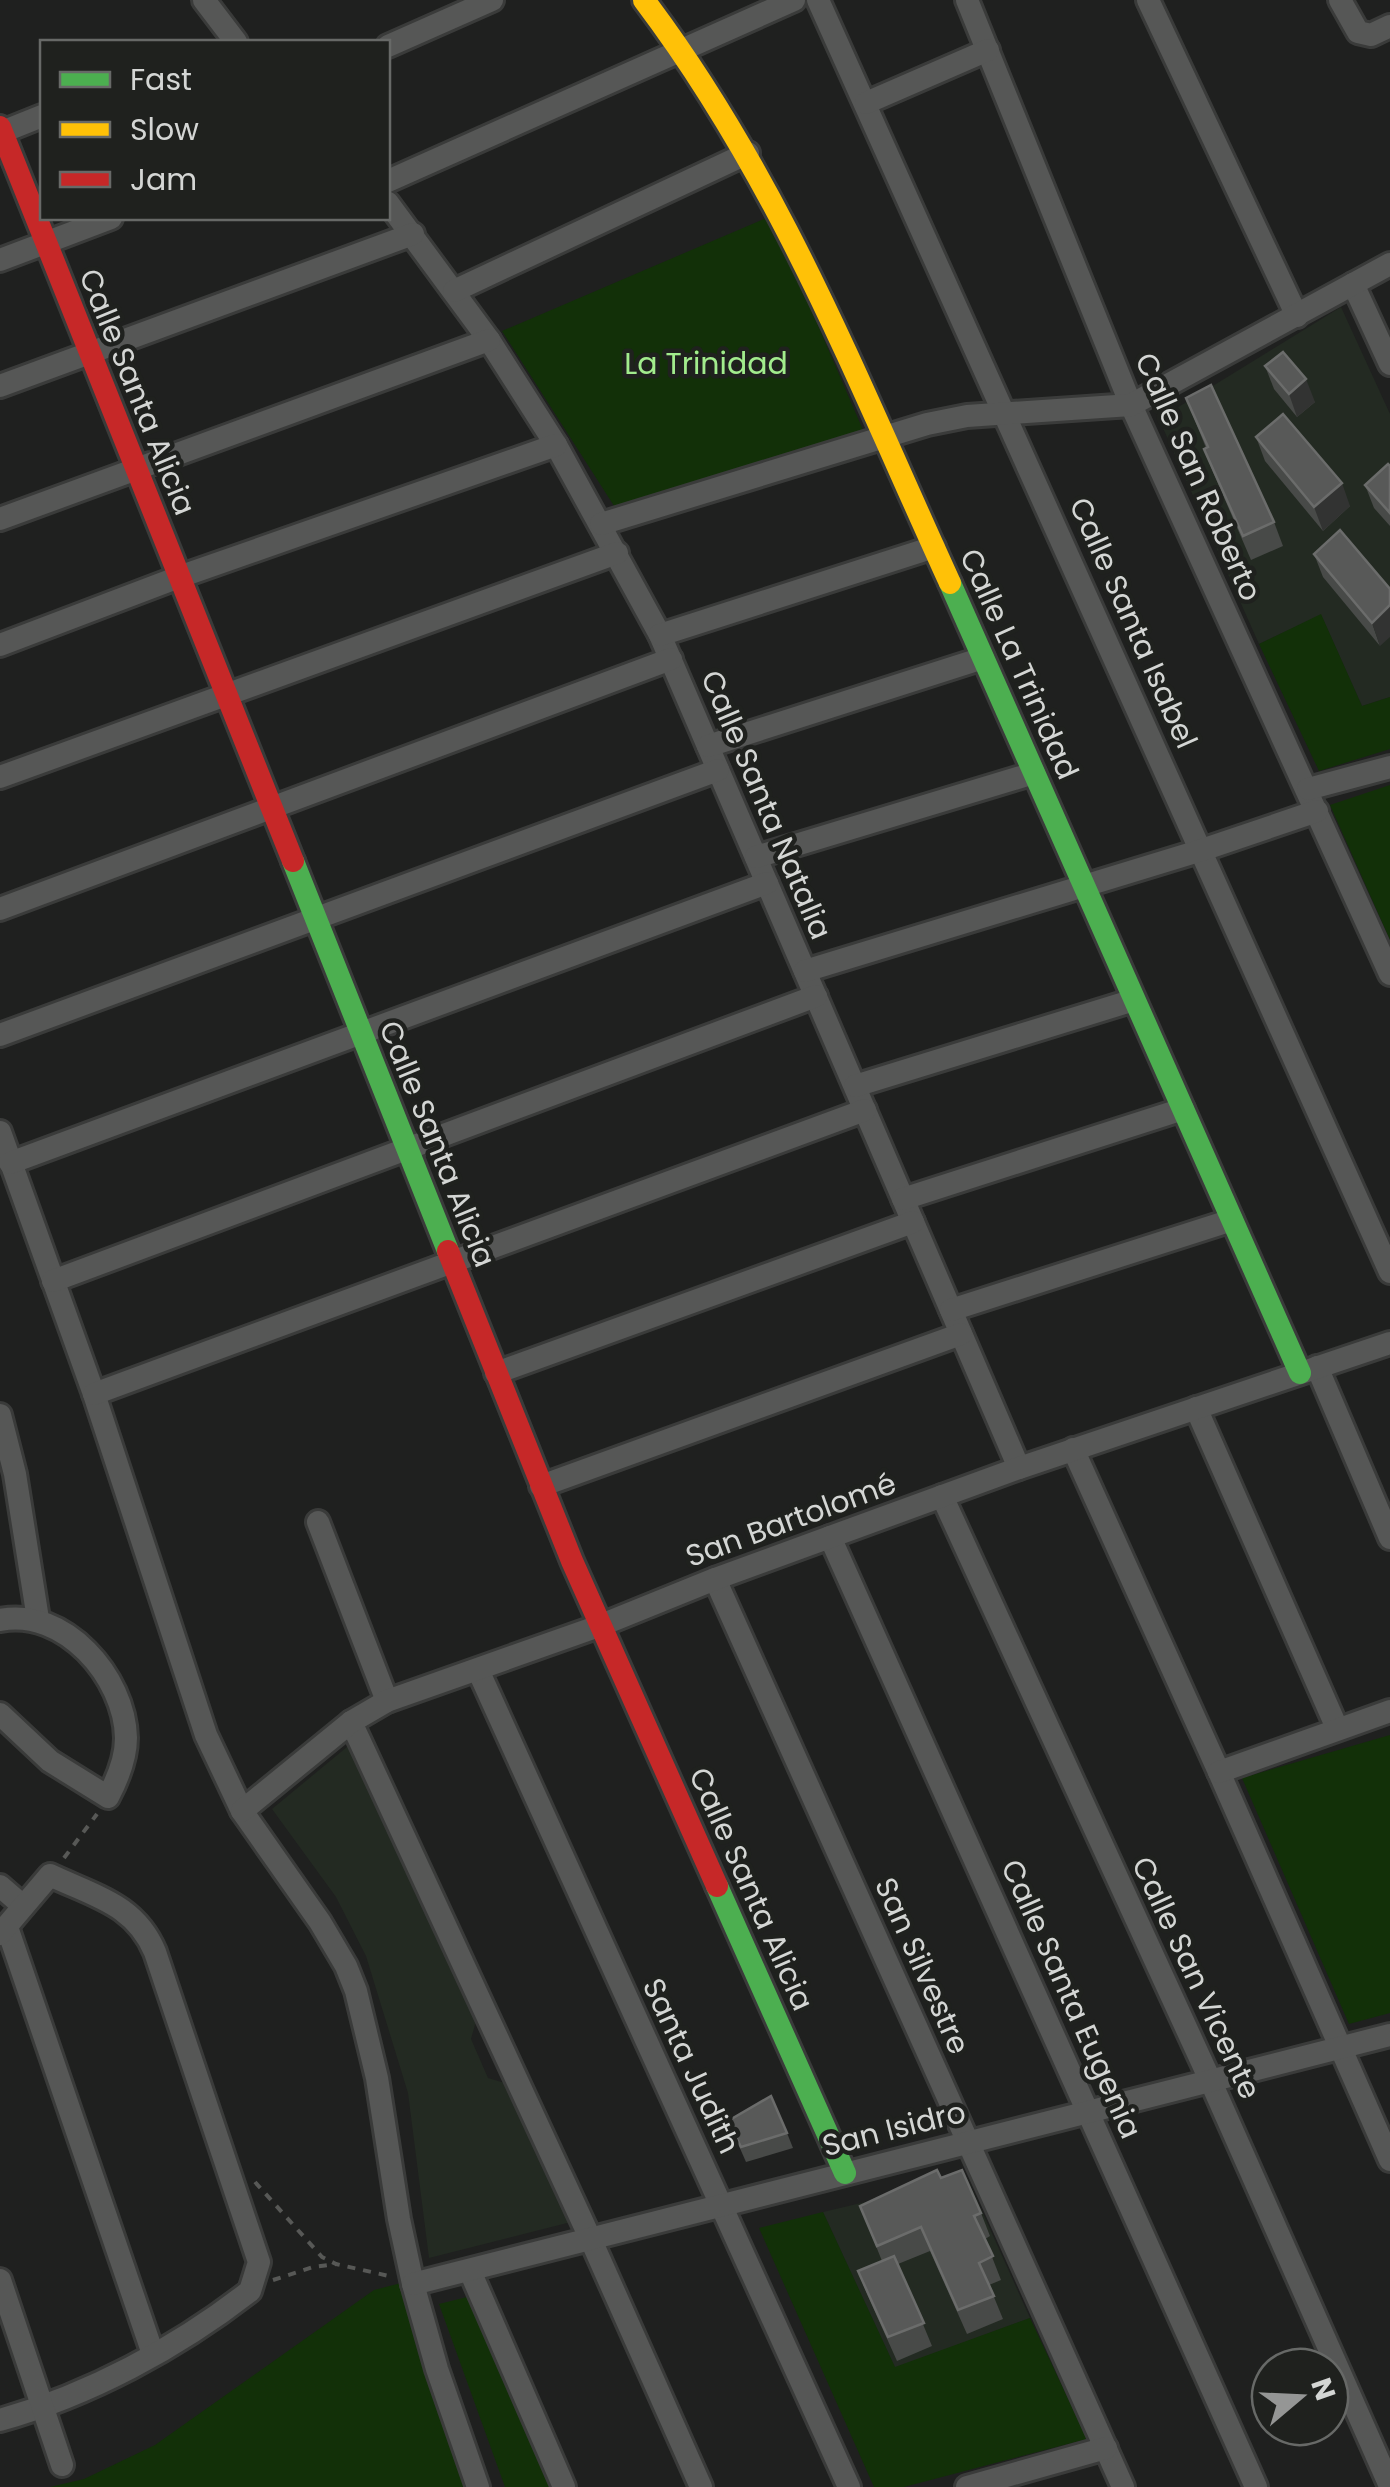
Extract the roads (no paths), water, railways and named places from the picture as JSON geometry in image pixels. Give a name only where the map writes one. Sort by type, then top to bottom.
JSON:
[{"type":"street","points":[[204,0],[233,40]]},
{"type":"street","points":[[390,45],[492,0]]},
{"type":"street","name":"Calle La Trinidad","points":[[644,0],[684,48],[788,226],[1232,1220],[1308,1370]]},
{"type":"street","points":[[390,179],[794,0]]},
{"type":"street","name":"Calle Santa Isabel","points":[[818,0],[1390,1272]]},
{"type":"street","name":"Calle San Roberto","points":[[967,0],[1131,405],[1390,974]]},
{"type":"street","points":[[1148,0],[1297,316]]},
{"type":"street","points":[[1340,0],[1358,32],[1371,35],[1390,26]]},
{"type":"street","points":[[866,102],[988,50]]},
{"type":"street","points":[[4,143],[40,117]]},
{"type":"street","name":"Calle Santa Alicia","points":[[4,143],[600,1626],[845,2172]]},
{"type":"street","points":[[454,291],[748,152]]},
{"type":"street","name":"Calle Santa Natalia","points":[[390,205],[488,340],[556,445],[660,635],[1019,1468]]},
{"type":"street","points":[[0,260],[106,220]]},
{"type":"street","points":[[0,386],[414,234]]},
{"type":"street","points":[[601,524],[940,421],[1131,405],[1390,264]]},
{"type":"street","points":[[1353,284],[1390,364]]},
{"type":"street","points":[[0,519],[488,340]]},
{"type":"street","points":[[0,645],[179,577],[556,445]]},
{"type":"street","points":[[660,635],[934,547]]},
{"type":"street","points":[[0,777],[617,553]]},
{"type":"street","points":[[708,746],[983,658]]},
{"type":"street","points":[[0,909],[670,660]]},
{"type":"street","points":[[805,970],[1202,850],[1390,767]]},
{"type":"street","points":[[0,1035],[718,770]]},
{"type":"street","points":[[756,856],[1034,773]]},
{"type":"street","points":[[10,1163],[767,883]]},
{"type":"street","points":[[53,1281],[816,996]]},
{"type":"street","points":[[854,1086],[1134,1000]]},
{"type":"street","points":[[903,1199],[1183,1109]]},
{"type":"street","points":[[94,1394],[865,1110]]},
{"type":"street","points":[[0,1132],[94,1394],[206,1734],[242,1811],[320,1922],[356,1991],[378,2078],[413,2284],[437,2369],[478,2487]]},
{"type":"street","points":[[951,1310],[1232,1220]]},
{"type":"street","points":[[496,1373],[913,1222]]},
{"type":"street","points":[[542,1486],[961,1334]]},
{"type":"street","name":"San Bartolomé","points":[[242,1811],[350,1722],[387,1702],[1019,1468],[1390,1343]]},
{"type":"street","points":[[1308,1370],[1390,1538]]},
{"type":"street","points":[[1196,1408],[1337,1728]]},
{"type":"street","points":[[0,1415],[7,1476],[38,1619]]},
{"type":"street","points":[[1073,1449],[1390,2160]]},
{"type":"street","name":"Calle San Vicente","points":[[942,1496],[1211,2082],[1390,2486]]},
{"type":"street","points":[[318,1522],[387,1702]]},
{"type":"street","name":"Calle Santa Eugenia","points":[[830,1536],[1256,2487]]},
{"type":"street","name":"San Silvestre","points":[[714,1578],[1123,2487]]},
{"type":"street","points":[[0,1620],[38,1619],[86,1651],[103,1671],[124,1720],[126,1742],[108,1798],[50,1761],[0,1714]]},
{"type":"street","name":"Santa Judith","points":[[478,1670],[849,2487]]},
{"type":"street","points":[[1220,1772],[1390,1710]]},
{"type":"street","points":[[350,1722],[591,2240],[701,2487]]},
{"type":"street","points":[[0,2420],[95,2387],[153,2354],[250,2291],[259,2262],[150,1938],[136,1918],[50,1875],[4,1930],[153,2354]]},
{"type":"street","points":[[0,1886],[23,1906]]},
{"type":"street","name":"San Isidro","points":[[413,2284],[1390,2035]]},
{"type":"street","points":[[470,2271],[564,2487]]},
{"type":"street","points":[[0,2280],[62,2466]]},
{"type":"street","points":[[982,2486],[1106,2448]]},
{"type":"park label","name":"La Trinidad","points":[[706,364]]}]
